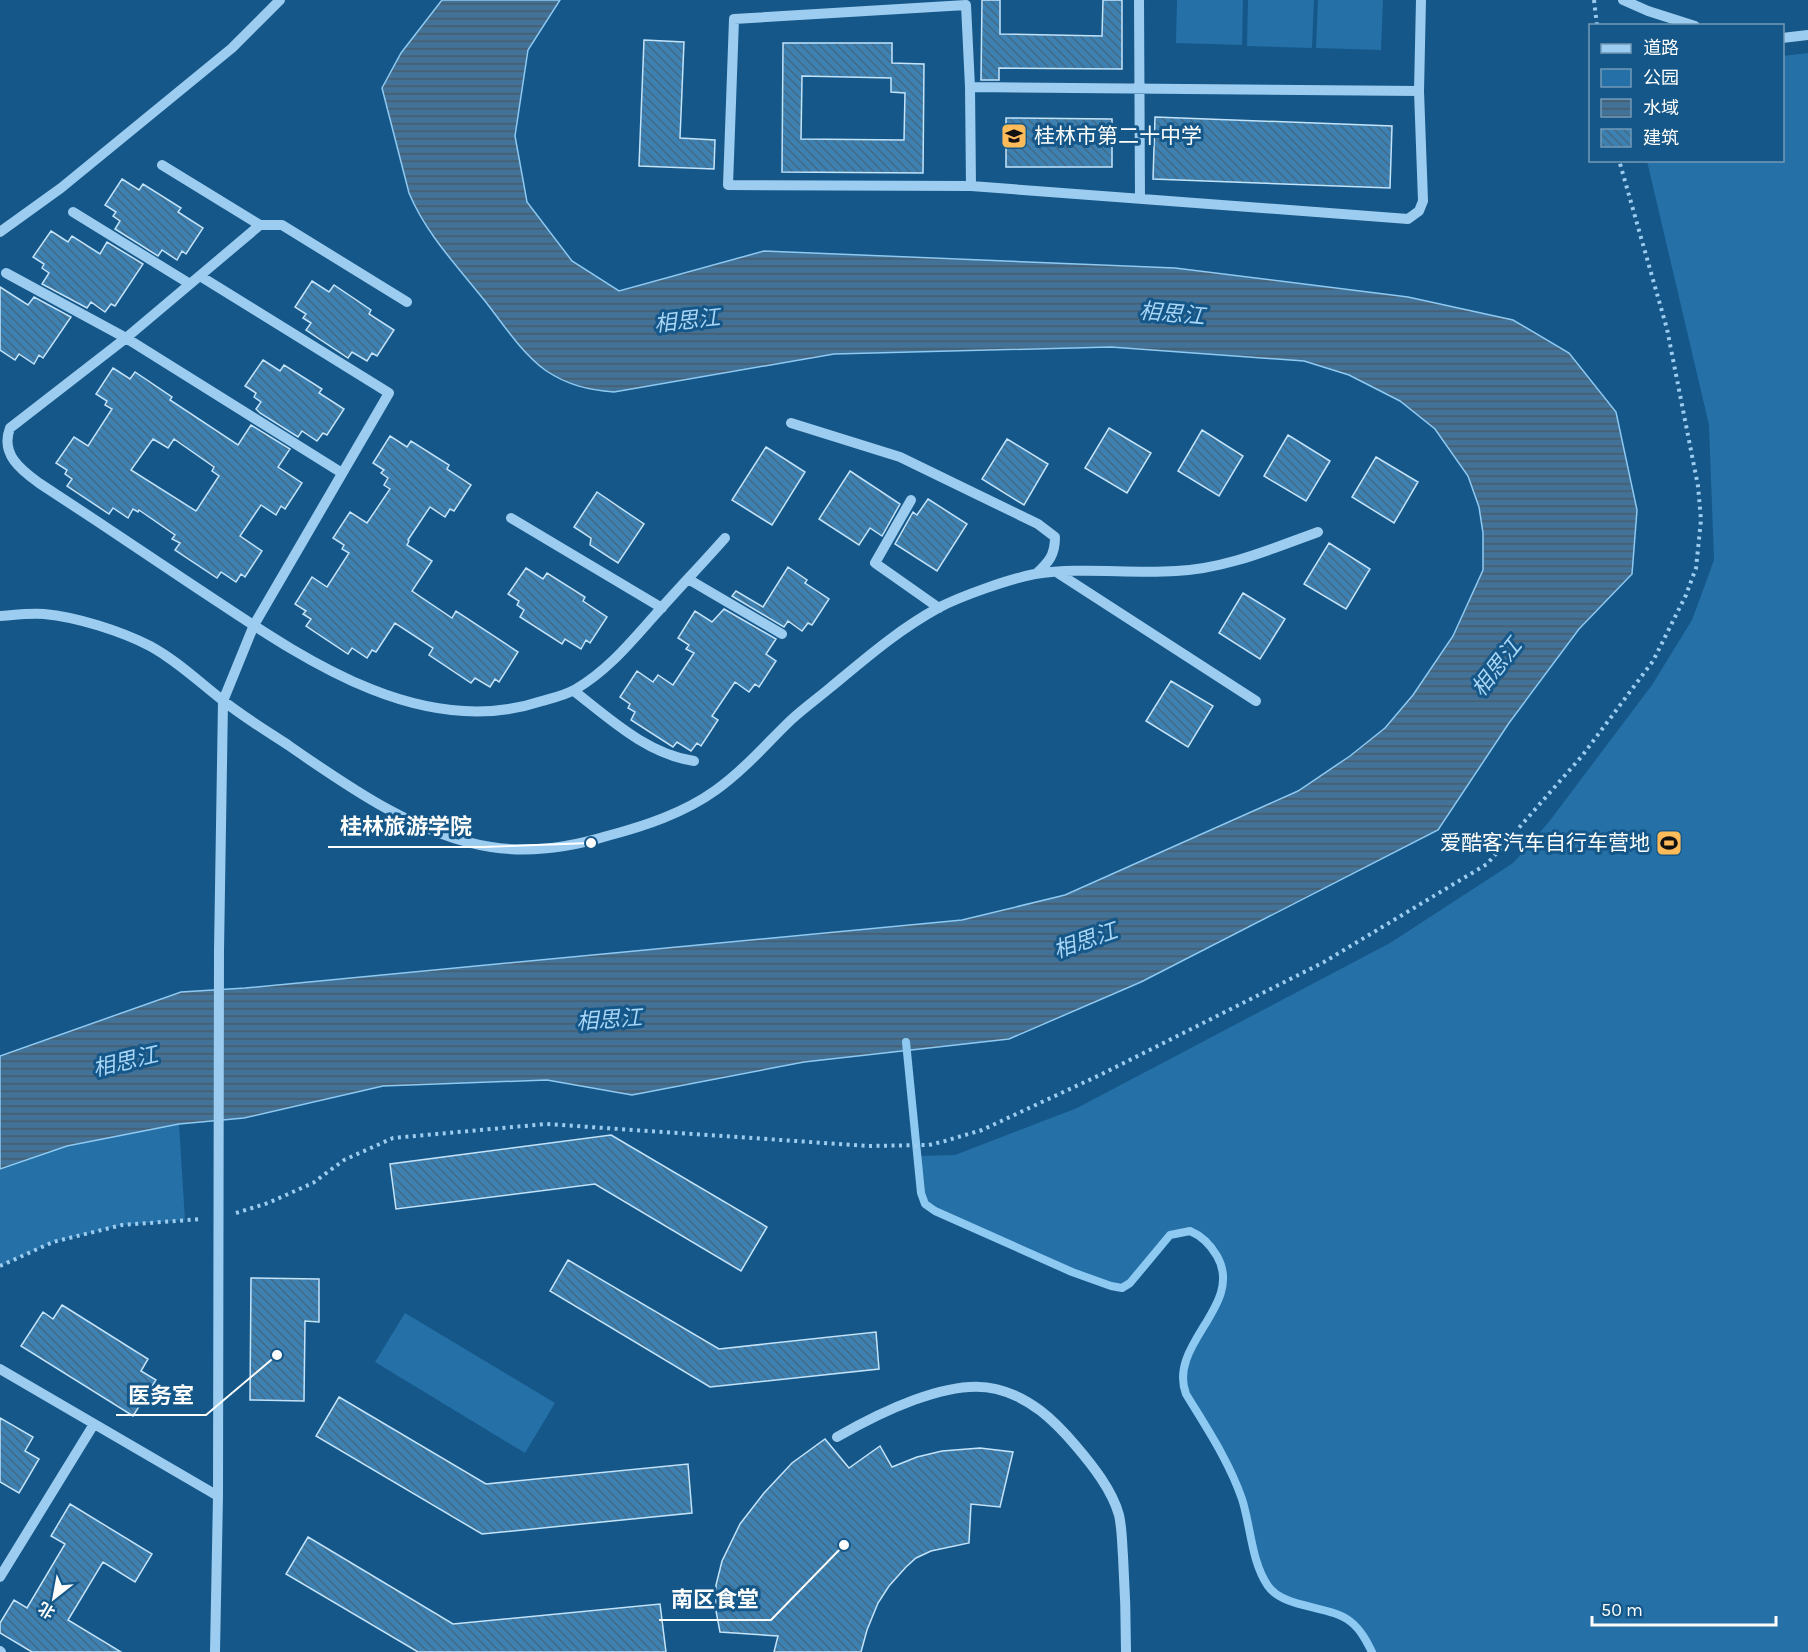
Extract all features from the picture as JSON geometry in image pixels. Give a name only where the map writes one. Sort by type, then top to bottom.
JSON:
[{"type":"street","points":[[0,232],[61,188],[232,48],[280,0]]},
{"type":"street","points":[[1139,0],[1140,199]]},
{"type":"street","points":[[971,186],[966,5],[734,20],[728,185],[971,186],[1408,219],[1419,211],[1423,201],[1419,91],[1421,0]]},
{"type":"street","points":[[1623,0],[1689,24]]},
{"type":"street","points":[[1784,38],[1808,35]]},
{"type":"street","points":[[970,87],[1419,91]]},
{"type":"street","points":[[162,165],[260,225],[282,225],[407,302]]},
{"type":"street","points":[[74,212],[190,284]]},
{"type":"street","points":[[260,225],[126,338],[10,428],[7,432],[3,457],[254,625],[327,669],[356,684],[426,705],[464,711],[496,712],[530,705],[574,691],[611,664],[725,538]]},
{"type":"street","points":[[6,273],[126,338],[342,473]]},
{"type":"street","points":[[200,276],[389,393],[254,625],[223,701],[219,951],[218,1496],[214,1652]]},
{"type":"street","points":[[791,423],[900,457],[1038,524],[1055,537],[1055,546],[1051,560],[1036,574]]},
{"type":"street","points":[[911,500],[875,563],[939,608]]},
{"type":"street","points":[[511,518],[662,608]]},
{"type":"street","points":[[0,616],[46,614],[103,626],[153,647],[223,701],[334,777],[400,817],[430,830],[489,847],[515,849],[577,845],[637,828],[688,807],[742,770],[794,718],[882,643],[939,608],[1002,584],[1036,574],[1129,570],[1176,571],[1217,566],[1318,532]]},
{"type":"street","points":[[1058,573],[1256,701]]},
{"type":"street","points":[[688,579],[782,634]]},
{"type":"street","points":[[574,691],[622,729],[647,745],[681,759],[694,761]]},
{"type":"street","points":[[0,1369],[218,1496]]},
{"type":"street","points":[[837,1437],[904,1403],[966,1387],[995,1388],[1021,1398],[1041,1410],[1086,1458],[1116,1506],[1121,1530],[1126,1652]]},
{"type":"street","points":[[0,1577],[94,1424]]},
{"type":"path","points":[[1594,0],[1597,24]]},
{"type":"path","points":[[220,1217],[268,1203],[313,1183],[344,1160],[393,1138],[546,1124],[868,1146],[929,1145],[982,1130],[1113,1069],[1324,962],[1487,864],[1582,756],[1653,661],[1686,595],[1696,568],[1701,520],[1698,486],[1667,329],[1620,162]]},
{"type":"path","points":[[0,1266],[53,1242],[122,1225],[184,1220]]},
{"type":"green space","points":[[1177,0],[1243,0],[1242,45],[1176,43]]},
{"type":"green space","points":[[1248,0],[1314,0],[1312,48],[1247,46]]},
{"type":"green space","points":[[1318,0],[1383,0],[1381,50],[1316,48]]},
{"type":"green space","name":"爱酷客汽车自行车营地","points":[[1808,53],[1808,1652],[1372,1652],[1361,1632],[1351,1622],[1332,1612],[1285,1599],[1268,1586],[1258,1566],[1237,1485],[1217,1445],[1186,1394],[1183,1376],[1187,1358],[1221,1291],[1223,1274],[1217,1256],[1209,1244],[1190,1231],[1170,1235],[1126,1286],[1113,1286],[1091,1280],[1033,1257],[935,1211],[929,1206],[922,1193],[918,1156],[955,1155],[1077,1108],[1390,943],[1513,863],[1548,823],[1652,685],[1692,620],[1714,560],[1709,425],[1647,162],[1784,162],[1784,56]]},
{"type":"green space","points":[[179,1124],[185,1220],[122,1225],[53,1242],[0,1266],[0,1169],[67,1146]]},
{"type":"green space","points":[[405,1313],[555,1403],[525,1453],[375,1362]]},
{"type":"water","name":"相思江","points":[[442,0],[560,0],[528,50],[515,136],[527,202],[572,261],[619,291],[764,251],[1175,268],[1408,297],[1513,320],[1569,353],[1616,412],[1637,510],[1632,574],[1579,629],[1509,723],[1438,830],[1141,982],[1009,1039],[804,1062],[632,1095],[547,1080],[383,1086],[244,1118],[179,1124],[67,1146],[0,1169],[0,1056],[181,992],[245,988],[962,920],[1065,895],[1298,791],[1350,756],[1385,728],[1413,695],[1453,636],[1483,570],[1483,533],[1479,507],[1468,476],[1435,429],[1400,401],[1349,375],[1304,361],[1111,347],[834,354],[614,392],[578,386],[553,375],[536,363],[520,346],[454,263],[424,222],[409,193],[382,88],[401,53]]},
{"type":"building","points":[[982,0],[1000,0],[1000,34],[1102,36],[1103,0],[1122,0],[1122,69],[999,68],[999,80],[981,80]]},
{"type":"building","points":[[644,40],[684,42],[680,138],[715,140],[714,169],[639,166]]},
{"type":"building","points":[[783,43],[892,43],[892,63],[924,64],[923,173],[782,172]],"holes":[[[802,76],[891,78],[891,92],[905,93],[904,140],[801,139]]]},
{"type":"building","points":[[1155,117],[1392,126],[1390,188],[1153,179]]},
{"type":"building","points":[[1006,118],[1112,119],[1112,167],[1006,167]]},
{"type":"building","points":[[122,179],[139,190],[143,184],[181,208],[178,212],[203,228],[186,254],[182,251],[177,260],[162,250],[158,256],[115,229],[120,221],[113,216],[116,212],[105,205]]},
{"type":"building","points":[[51,231],[68,242],[72,236],[100,254],[107,242],[143,264],[115,306],[111,304],[105,312],[91,302],[87,308],[42,284],[49,273],[42,268],[44,264],[33,257]]},
{"type":"building","points":[[312,281],[329,292],[334,285],[371,310],[369,314],[394,330],[377,356],[372,353],[367,361],[352,352],[348,358],[306,330],[311,323],[303,318],[306,314],[295,307]]},
{"type":"building","points":[[0,287],[28,305],[34,297],[71,317],[43,358],[39,355],[34,364],[19,354],[15,360],[0,350]]},
{"type":"building","points":[[263,360],[280,371],[284,365],[322,389],[319,393],[344,409],[327,435],[323,433],[317,441],[302,431],[298,437],[256,409],[261,402],[254,397],[256,393],[245,386]]},
{"type":"building","points":[[113,368],[130,379],[135,372],[172,397],[170,400],[238,445],[251,425],[290,449],[278,467],[302,483],[285,509],[281,506],[276,515],[261,505],[240,536],[262,551],[245,577],[241,574],[236,582],[221,572],[217,578],[175,550],[180,543],[172,539],[175,535],[139,510],[138,512],[133,509],[128,518],[113,508],[109,514],[67,486],[72,479],[65,474],[67,470],[56,463],[74,437],[88,446],[112,409],[105,405],[107,401],[96,394]],"holes":[[[153,439],[168,448],[174,439],[214,467],[212,471],[219,476],[196,511],[131,470]]]},
{"type":"building","points":[[1109,428],[1151,453],[1127,493],[1085,468]]},
{"type":"building","points":[[1202,430],[1243,456],[1219,496],[1178,471]]},
{"type":"building","points":[[1288,435],[1330,461],[1306,501],[1264,476]]},
{"type":"building","points":[[390,436],[407,447],[411,441],[449,465],[447,469],[471,485],[454,511],[450,509],[445,517],[430,507],[407,545],[432,561],[412,591],[452,618],[456,611],[518,652],[499,682],[495,679],[490,687],[475,678],[471,683],[429,655],[433,648],[395,623],[376,652],[372,650],[367,658],[352,648],[348,654],[306,626],[311,619],[303,614],[306,611],[295,604],[312,577],[327,587],[349,553],[342,549],[344,545],[333,538],[350,512],[367,523],[390,489],[384,485],[388,478],[381,473],[384,470],[373,463]]},
{"type":"building","points":[[1007,439],[1048,464],[1024,505],[982,479]]},
{"type":"building","points":[[766,447],[805,472],[772,525],[732,500]]},
{"type":"building","points":[[1376,457],[1418,482],[1394,523],[1352,497]]},
{"type":"building","points":[[850,471],[900,504],[882,536],[870,528],[859,545],[819,519]]},
{"type":"building","points":[[597,492],[644,524],[618,563],[590,545],[591,538],[574,527]]},
{"type":"building","points":[[928,499],[967,524],[937,571],[895,544],[913,512],[917,515]]},
{"type":"building","points":[[1329,543],[1370,569],[1346,609],[1304,584]]},
{"type":"building","points":[[788,567],[807,580],[805,583],[829,599],[812,625],[808,623],[802,631],[788,621],[784,627],[732,596],[736,591],[763,607]]},
{"type":"building","points":[[526,568],[543,579],[547,573],[585,597],[583,601],[607,617],[590,643],[586,640],[581,649],[565,639],[562,644],[520,617],[524,610],[517,605],[519,601],[508,594]]},
{"type":"building","points":[[1243,593],[1285,619],[1260,659],[1219,633]]},
{"type":"building","points":[[724,609],[776,639],[766,654],[776,661],[759,687],[755,684],[749,692],[735,682],[712,716],[718,720],[701,746],[697,743],[691,751],[677,742],[673,747],[631,720],[635,712],[628,708],[630,704],[620,697],[637,671],[653,682],[658,675],[673,685],[694,653],[686,649],[689,645],[678,638],[695,611],[712,622]]},
{"type":"building","points":[[1171,681],[1213,706],[1188,747],[1146,721]]},
{"type":"building","points":[[611,1135],[767,1227],[741,1271],[595,1184],[396,1209],[390,1164]]},
{"type":"building","points":[[568,1260],[719,1349],[876,1332],[879,1369],[710,1387],[550,1291]]},
{"type":"building","points":[[251,1278],[319,1279],[319,1322],[305,1321],[304,1401],[250,1400]]},
{"type":"building","points":[[62,1305],[148,1359],[141,1371],[156,1380],[133,1416],[21,1346],[43,1312],[53,1319]]},
{"type":"building","points":[[339,1397],[486,1484],[688,1464],[692,1513],[482,1534],[316,1436]]},
{"type":"building","points":[[0,1418],[33,1437],[25,1451],[39,1459],[19,1493],[0,1482]]},
{"type":"building","points":[[825,1439],[849,1468],[880,1446],[892,1467],[917,1457],[942,1451],[980,1448],[1013,1452],[1000,1507],[971,1504],[969,1543],[931,1551],[916,1558],[906,1567],[878,1603],[861,1652],[774,1652],[778,1636],[720,1632],[716,1611],[716,1585],[722,1561],[740,1524],[764,1493],[792,1463]]},
{"type":"building","points":[[70,1504],[152,1554],[135,1582],[103,1562],[68,1620],[121,1652],[32,1652],[0,1633],[0,1623],[14,1600],[27,1608],[65,1544],[51,1536]]},
{"type":"building","points":[[308,1537],[453,1624],[660,1604],[666,1652],[418,1652],[286,1574]]},
{"type":"waterway","points":[[906,1042],[921,1193],[925,1204],[935,1211],[1072,1272],[1122,1288],[1130,1283],[1170,1235],[1190,1231],[1212,1248],[1223,1274],[1221,1291],[1187,1358],[1183,1376],[1186,1394],[1217,1445],[1237,1485],[1258,1566],[1268,1586],[1285,1599],[1332,1612],[1351,1622],[1361,1632],[1372,1652]]},
{"type":"place","name":"桂林市第二十中学","points":[[1014,136]]},
{"type":"place","name":"桂林旅游学院","points":[[591,843]]},
{"type":"place","name":"爱酷客汽车自行车营地","points":[[1669,843]]},
{"type":"place","name":"医务室","points":[[277,1355]]},
{"type":"place","name":"南区食堂","points":[[844,1545]]}]
